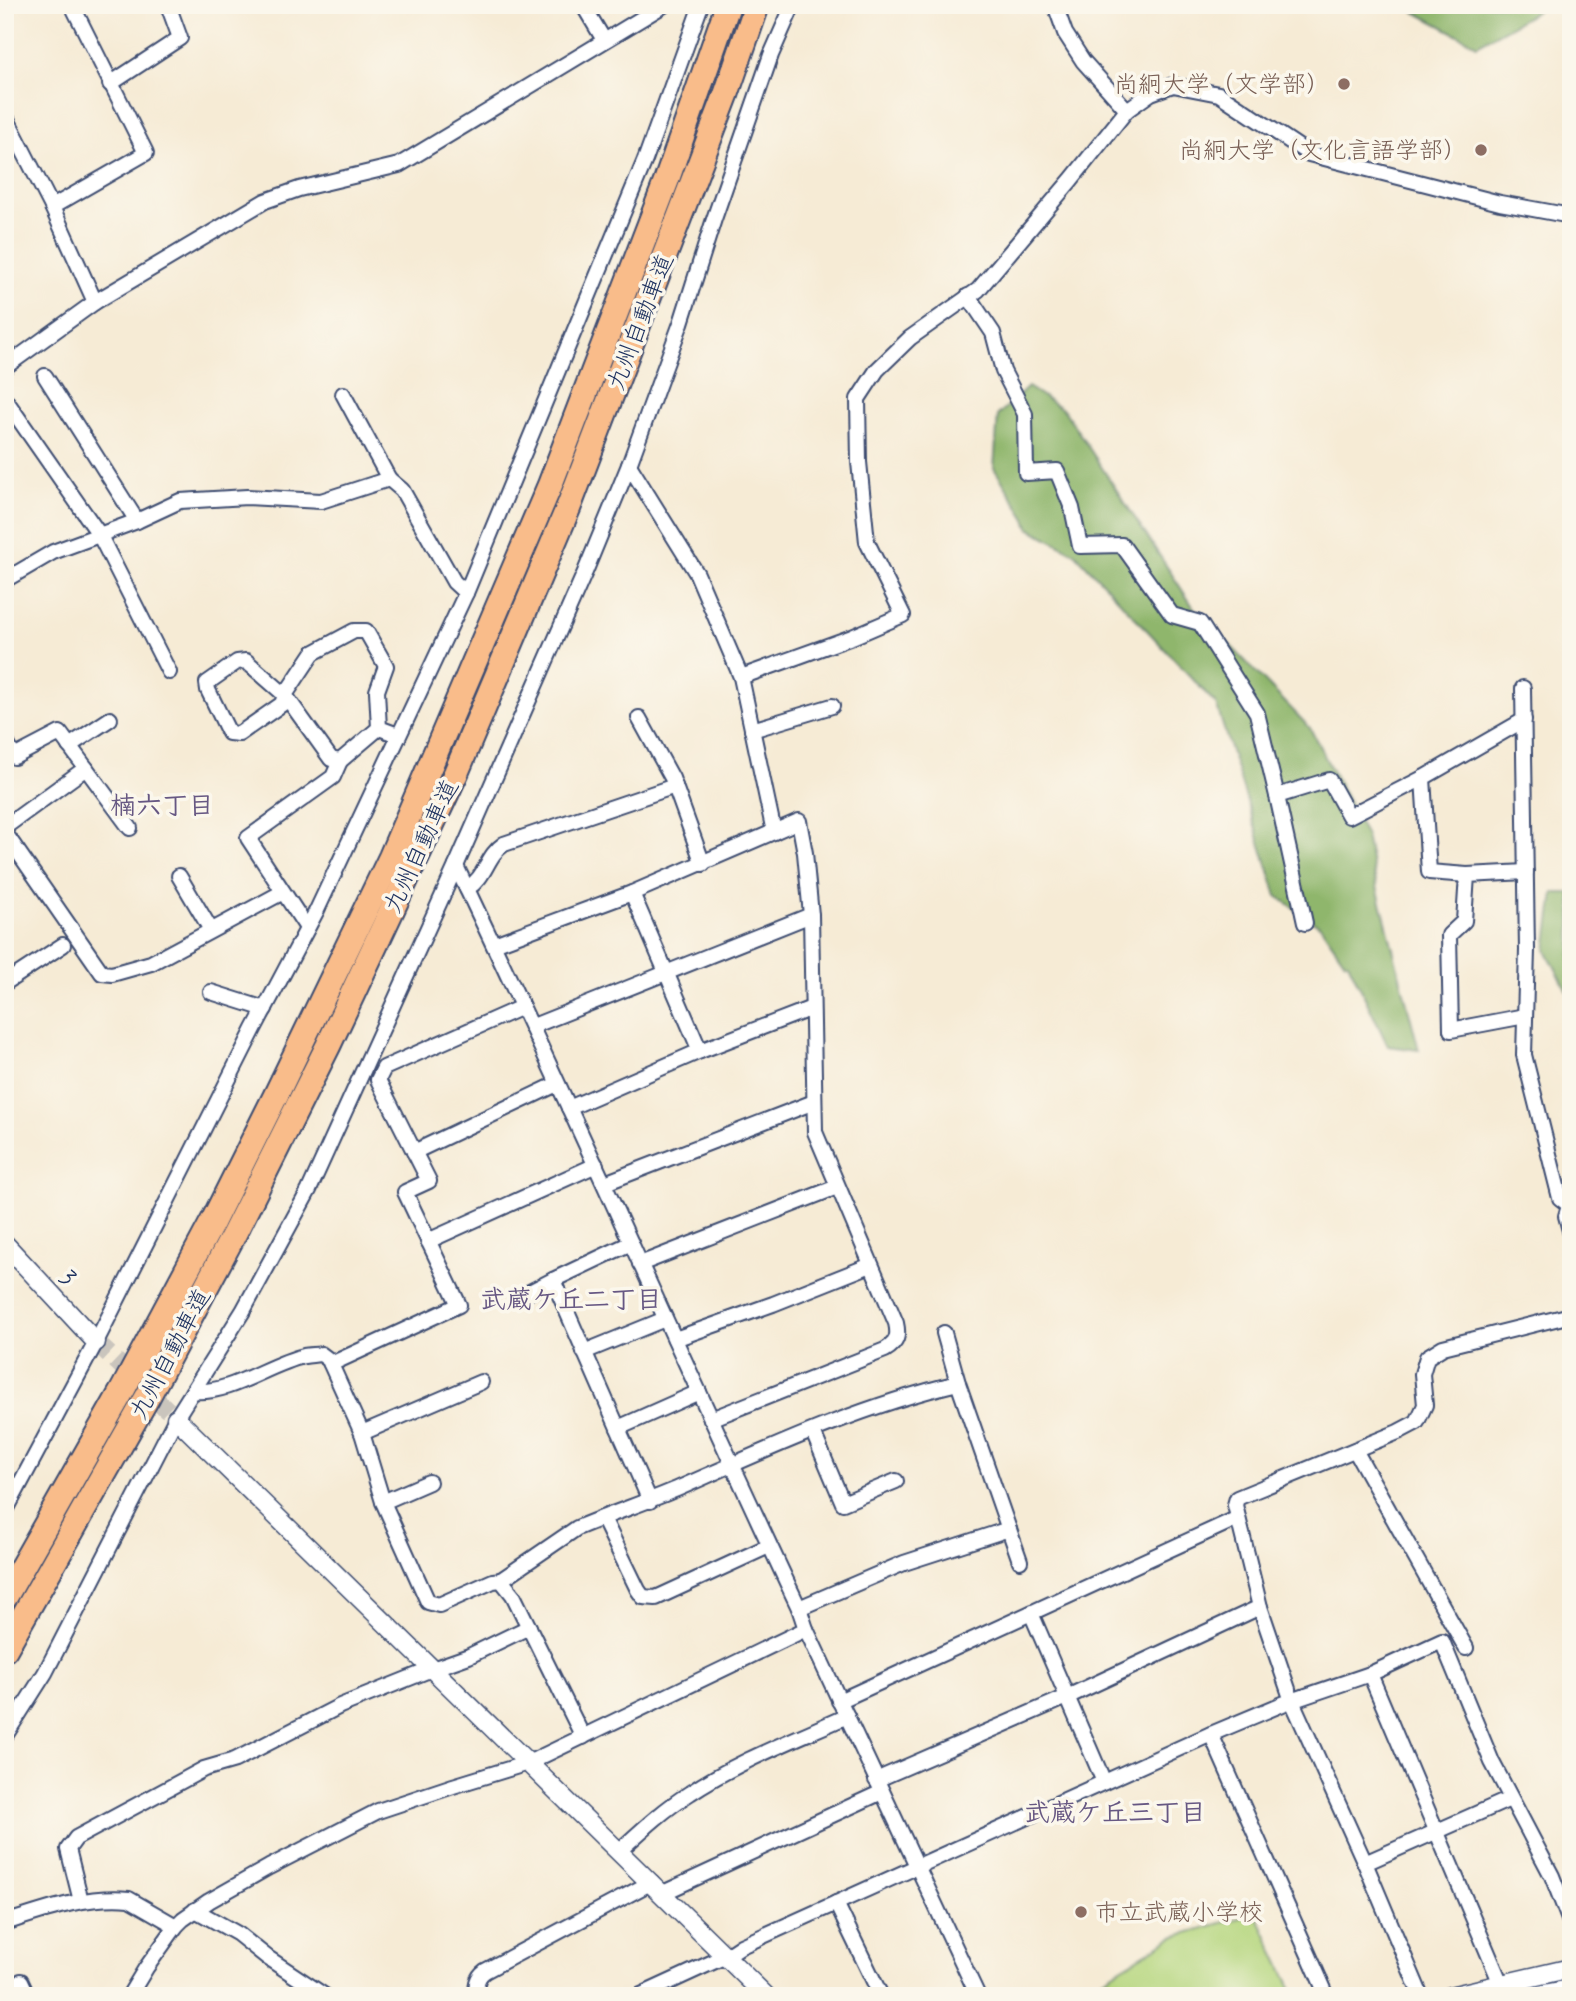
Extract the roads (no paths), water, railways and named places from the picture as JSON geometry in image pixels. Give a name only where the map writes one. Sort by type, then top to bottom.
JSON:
[{"type":"highway","name":"九州自動車道","points":[[5,1597],[122,1391],[213,1221],[391,857],[551,485],[666,182],[728,5]]},
{"type":"highway","name":"九州自動車道","points":[[5,1649],[148,1396],[233,1236],[328,1046],[456,773],[574,493],[722,108],[757,5]]},
{"type":"street","points":[[52,207],[146,153],[72,5]]},
{"type":"street","points":[[110,84],[180,38],[168,5]]},
{"type":"street","points":[[583,5],[604,40]]},
{"type":"street","points":[[5,367],[95,302],[265,201],[299,189],[399,165],[664,5]]},
{"type":"street","points":[[5,1510],[96,1342],[307,928],[466,593],[645,160],[701,5]]},
{"type":"street","points":[[5,1736],[45,1673],[176,1418],[243,1311],[309,1190],[456,866],[629,465],[681,323],[771,55],[793,5]]},
{"type":"street","points":[[1055,5],[1065,33],[1083,61],[1127,110]]},
{"type":"street","points":[[741,677],[852,637],[903,615],[867,542],[859,462],[858,399],[877,370],[910,338],[978,290],[1127,110],[1151,93],[1173,85],[1219,94],[1309,154],[1500,203],[1571,216]]},
{"type":"street","points":[[5,115],[52,207],[95,302]]},
{"type":"street","points":[[968,296],[993,333],[1003,371],[1025,414],[1026,473],[1057,471],[1072,508],[1080,546],[1122,545],[1172,615],[1200,623],[1257,713],[1305,923]]},
{"type":"street","points":[[45,376],[136,522]]},
{"type":"street","points":[[343,394],[389,479],[402,490],[454,582],[466,593]]},
{"type":"street","points":[[7,402],[99,534],[169,671]]},
{"type":"street","points":[[629,465],[697,574],[741,677],[774,832]]},
{"type":"street","points":[[5,580],[53,552],[136,522],[180,502],[247,497],[321,501],[389,479]]},
{"type":"street","points":[[340,761],[331,759],[285,695],[246,661],[237,662],[207,683],[229,733],[239,734],[282,704],[285,695],[313,653],[354,631],[366,631],[386,666],[377,691],[380,728]]},
{"type":"street","points":[[1523,688],[1527,950],[1524,1055],[1560,1198],[1570,1202],[1566,1216],[1571,1234]]},
{"type":"street","points":[[752,730],[832,706]]},
{"type":"street","points":[[639,718],[674,786],[703,864]]},
{"type":"street","points":[[69,746],[110,719]]},
{"type":"street","points":[[1277,796],[1329,780],[1349,816],[1423,778],[1524,720]]},
{"type":"street","points":[[380,728],[398,735]]},
{"type":"street","points":[[307,928],[248,838],[333,777],[340,761],[380,728]]},
{"type":"street","points":[[5,740],[14,757],[60,733],[130,828]]},
{"type":"street","points":[[5,827],[86,768]]},
{"type":"street","points":[[1423,778],[1429,872],[1467,875],[1526,872]]},
{"type":"street","points":[[467,889],[478,881],[496,850],[504,844],[674,786]]},
{"type":"street","points":[[494,944],[632,893],[799,821],[805,853],[810,915],[815,1132],[896,1323],[897,1339],[886,1350],[711,1419]]},
{"type":"street","points":[[5,834],[102,973],[112,974],[150,963],[283,892]]},
{"type":"street","points":[[456,866],[533,1026],[839,1701],[978,1996]]},
{"type":"street","points":[[1467,875],[1464,921],[1449,935],[1451,1030],[1525,1016]]},
{"type":"street","points":[[179,876],[211,930]]},
{"type":"street","points":[[632,893],[700,1051]]},
{"type":"street","points":[[533,1026],[810,915]]},
{"type":"street","points":[[5,983],[63,945]]},
{"type":"street","points":[[211,992],[265,1009]]},
{"type":"street","points":[[331,1364],[459,1305],[405,1192],[429,1181],[378,1080],[384,1068],[523,1007]]},
{"type":"street","points":[[569,1108],[700,1051],[812,1009]]},
{"type":"street","points":[[414,1152],[557,1084]]},
{"type":"street","points":[[605,1184],[814,1102]]},
{"type":"street","points":[[428,1241],[596,1165]]},
{"type":"street","points":[[640,1264],[837,1187]]},
{"type":"street","points":[[524,1295],[631,1243]]},
{"type":"street","name":"3","points":[[5,1244],[96,1342]]},
{"type":"street","points":[[675,1339],[774,1304],[871,1265]]},
{"type":"street","points":[[553,1280],[650,1501]]},
{"type":"street","points":[[1421,1996],[1292,1701],[1260,1607],[1235,1505],[1237,1498],[1417,1422],[1425,1405],[1422,1374],[1427,1357],[1443,1347],[1571,1315]]},
{"type":"street","points":[[584,1352],[665,1319]]},
{"type":"street","points":[[944,1333],[958,1383],[1020,1560]]},
{"type":"street","points":[[193,1391],[204,1392],[234,1383],[304,1356],[321,1354],[329,1360],[362,1433],[383,1502],[428,1602],[439,1605],[501,1580],[577,1528],[650,1501],[860,1412],[958,1383]]},
{"type":"street","points":[[362,1433],[481,1382]]},
{"type":"street","points":[[618,1427],[699,1392]]},
{"type":"street","points":[[176,1418],[766,1996]]},
{"type":"street","points":[[813,1432],[843,1503],[896,1481]]},
{"type":"street","points":[[1355,1450],[1466,1648]]},
{"type":"street","points":[[383,1502],[429,1482]]},
{"type":"street","points":[[603,1518],[643,1597],[656,1598],[769,1546]]},
{"type":"street","points":[[839,1701],[1238,1518]]},
{"type":"street","points":[[799,1608],[904,1563],[1009,1529]]},
{"type":"street","points":[[501,1580],[513,1595],[583,1737]]},
{"type":"street","points":[[479,1996],[477,1982],[485,1971],[1260,1607]]},
{"type":"street","points":[[1031,1613],[1104,1783]]},
{"type":"street","points":[[81,1901],[68,1849],[76,1838],[204,1769],[235,1760],[340,1706],[469,1656],[529,1628]]},
{"type":"street","points":[[129,1996],[176,1926],[195,1910],[269,1867],[378,1811],[528,1763],[806,1629]]},
{"type":"street","points":[[639,1996],[726,1956],[741,1946],[1211,1734],[1292,1701],[1370,1674],[1442,1641],[1492,1762],[1552,1876],[1571,1929]]},
{"type":"street","points":[[1370,1674],[1501,1983]]},
{"type":"street","points":[[618,1852],[663,1811],[691,1792],[846,1716]]},
{"type":"street","points":[[1211,1734],[1327,1996]]},
{"type":"street","points":[[1365,1863],[1510,1799]]},
{"type":"street","points":[[5,1923],[81,1901],[129,1899],[176,1926]]},
{"type":"street","points":[[836,1903],[881,1996]]},
{"type":"street","points":[[195,1910],[238,1934],[268,1958],[326,1996]]},
{"type":"street","points":[[1450,1996],[1571,1968]]},
{"type":"street","points":[[21,1981],[28,1996]]},
{"type":"street","points":[[1524,1996],[1571,1987]]},
{"type":"tunnel","points":[[96,1342],[176,1418]]},
{"type":"place","name":"尚絅大学（文学部）","points":[[1344,84]]},
{"type":"place","name":"尚絅大学（文化言語学部）","points":[[1481,150]]},
{"type":"place","name":"市立武蔵小学校","points":[[1081,1912]]},
{"type":"district","name":"楠六丁目","points":[[162,805]]},
{"type":"district","name":"武蔵ケ丘二丁目","points":[[571,1299]]},
{"type":"district","name":"武蔵ケ丘三丁目","points":[[1115,1812]]}]
